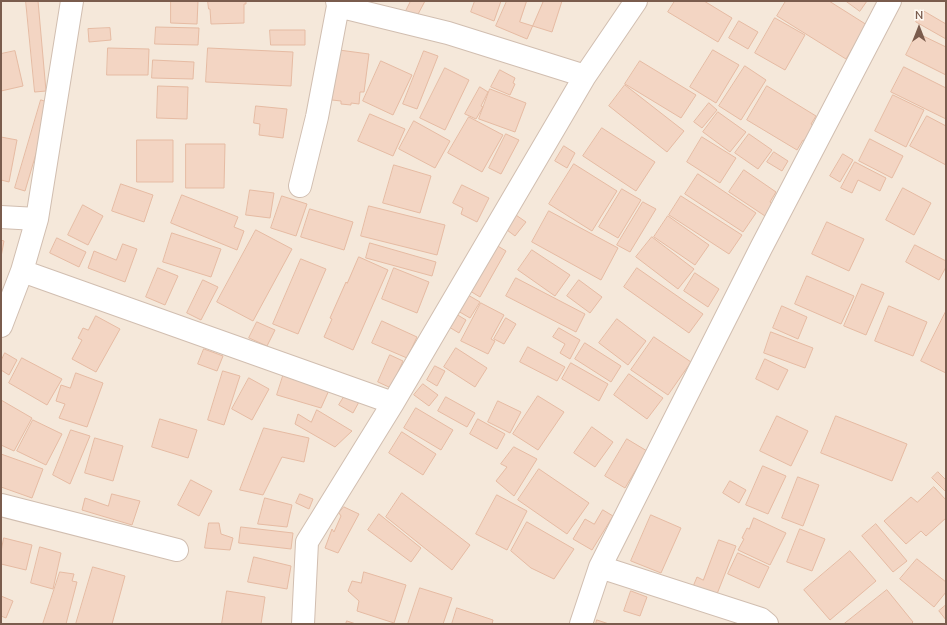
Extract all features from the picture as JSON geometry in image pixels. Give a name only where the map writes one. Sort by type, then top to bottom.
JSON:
[{"type":"street","points":[[1,326],[22,271],[37,219],[72,1]]},
{"type":"street","points":[[303,624],[307,542],[393,403],[585,76],[636,1]]},
{"type":"street","points":[[581,624],[600,567],[758,255],[890,1]]},
{"type":"street","points":[[300,186],[317,116],[338,4],[448,33],[585,76]]},
{"type":"street","points":[[1,217],[37,219]]},
{"type":"street","points":[[22,271],[393,403]]},
{"type":"street","points":[[1,505],[177,550]]},
{"type":"street","points":[[600,567],[760,619],[767,624]]},
{"type":"shaded area","points":[[1,1],[946,1],[946,624],[1,624]]},
{"type":"building","points":[[26,1],[38,1],[46,91],[35,92]]},
{"type":"building","points":[[171,1],[198,1],[197,24],[171,23]]},
{"type":"building","points":[[208,1],[246,1],[246,4],[244,4],[244,23],[211,24]]},
{"type":"building","points":[[411,1],[425,1],[416,18],[405,13]]},
{"type":"building","points":[[475,1],[501,1],[494,21],[471,12]]},
{"type":"building","points":[[507,1],[543,2],[527,39],[496,26]]},
{"type":"building","points":[[527,1],[562,1],[552,32],[520,22]]},
{"type":"building","points":[[675,1],[704,1],[732,18],[718,42],[668,12]]},
{"type":"building","points":[[786,1],[829,1],[867,25],[846,59],[777,16]]},
{"type":"building","points":[[846,1],[867,1],[860,11]]},
{"type":"building","points":[[922,10],[946,24],[946,39],[916,22]]},
{"type":"building","points":[[775,18],[805,35],[785,70],[755,53]]},
{"type":"building","points":[[739,21],[758,32],[748,49],[729,38]]},
{"type":"building","points":[[156,27],[199,28],[198,45],[155,44]]},
{"type":"building","points":[[110,28],[111,40],[89,42],[88,29]]},
{"type":"building","points":[[270,30],[305,30],[305,45],[271,45]]},
{"type":"building","points":[[917,33],[946,47],[946,75],[906,55]]},
{"type":"building","points":[[108,48],[149,49],[148,75],[107,75]]},
{"type":"building","points":[[208,48],[293,52],[291,86],[206,82]]},
{"type":"building","points":[[339,50],[369,54],[364,92],[360,92],[359,104],[341,104],[341,101],[332,100]]},
{"type":"building","points":[[713,50],[739,65],[716,103],[690,87]]},
{"type":"building","points":[[15,51],[23,86],[1,91],[1,54]]},
{"type":"building","points":[[424,51],[438,56],[417,109],[403,104]]},
{"type":"building","points":[[153,60],[194,62],[193,79],[152,78]]},
{"type":"building","points":[[381,61],[412,75],[393,115],[363,101]]},
{"type":"building","points":[[640,61],[696,95],[681,118],[625,84]]},
{"type":"building","points":[[745,66],[766,80],[741,120],[719,106]]},
{"type":"building","points":[[904,67],[946,88],[946,119],[891,92]]},
{"type":"building","points":[[445,68],[469,80],[445,130],[420,118]]},
{"type":"building","points":[[500,70],[515,78],[513,83],[515,84],[510,95],[491,87]]},
{"type":"building","points":[[625,85],[684,131],[667,152],[609,106]]},
{"type":"building","points":[[158,86],[188,87],[187,119],[157,118]]},
{"type":"building","points":[[767,86],[816,116],[811,124],[816,127],[807,142],[803,140],[797,150],[747,120]]},
{"type":"building","points":[[480,87],[488,92],[481,106],[483,107],[476,119],[465,114]]},
{"type":"building","points":[[490,89],[526,103],[515,132],[479,119]]},
{"type":"building","points":[[893,95],[924,110],[906,147],[875,131]]},
{"type":"building","points":[[41,100],[51,103],[25,191],[15,188]]},
{"type":"building","points":[[709,103],[717,110],[702,128],[694,122]]},
{"type":"building","points":[[256,106],[287,109],[283,138],[259,135],[260,124],[254,123]]},
{"type":"building","points":[[718,112],[746,132],[730,152],[703,132]]},
{"type":"building","points":[[370,114],[405,129],[393,156],[358,141]]},
{"type":"building","points":[[927,116],[946,126],[946,165],[910,146]]},
{"type":"building","points":[[469,117],[503,135],[482,172],[448,153]]},
{"type":"building","points":[[414,121],[450,141],[435,168],[399,149]]},
{"type":"building","points":[[602,128],[655,162],[636,191],[583,156]]},
{"type":"building","points":[[506,134],[519,140],[501,174],[489,168]]},
{"type":"building","points":[[749,134],[772,150],[758,169],[735,153]]},
{"type":"building","points":[[1,137],[17,140],[9,182],[1,180]]},
{"type":"building","points":[[702,137],[736,158],[720,183],[687,162]]},
{"type":"building","points":[[870,139],[903,156],[892,178],[859,161]]},
{"type":"building","points":[[137,140],[173,140],[173,182],[137,182]]},
{"type":"building","points":[[186,144],[225,144],[224,188],[186,188]]},
{"type":"building","points":[[564,146],[575,153],[567,168],[555,161]]},
{"type":"building","points":[[774,152],[788,161],[782,171],[767,162]]},
{"type":"building","points":[[843,154],[853,160],[840,182],[830,176]]},
{"type":"building","points":[[855,162],[886,178],[880,191],[858,180],[852,193],[841,188]]},
{"type":"building","points":[[574,164],[617,191],[592,231],[549,204]]},
{"type":"building","points":[[394,165],[431,176],[420,213],[383,203]]},
{"type":"building","points":[[744,170],[776,192],[770,202],[773,204],[765,216],[729,192]]},
{"type":"building","points":[[698,174],[756,213],[743,232],[685,194]]},
{"type":"building","points":[[121,184],[153,195],[144,222],[112,211]]},
{"type":"building","points":[[462,185],[489,198],[477,222],[461,214],[463,208],[453,203]]},
{"type":"building","points":[[903,188],[931,203],[914,235],[886,220]]},
{"type":"building","points":[[622,189],[641,200],[618,238],[599,227]]},
{"type":"building","points":[[250,190],[274,193],[270,218],[246,215]]},
{"type":"building","points":[[182,195],[238,217],[234,227],[244,231],[237,250],[171,223]]},
{"type":"building","points":[[282,196],[307,204],[296,236],[271,228]]},
{"type":"building","points":[[681,196],[742,235],[729,254],[669,215]]},
{"type":"building","points":[[643,202],[656,209],[630,252],[617,245]]},
{"type":"building","points":[[83,205],[103,216],[88,245],[68,235]]},
{"type":"building","points":[[369,206],[445,225],[437,255],[361,236]]},
{"type":"building","points":[[310,209],[353,222],[344,250],[301,237]]},
{"type":"building","points":[[549,211],[618,248],[601,280],[532,242]]},
{"type":"building","points":[[513,213],[526,222],[515,236],[503,227]]},
{"type":"building","points":[[668,216],[709,245],[695,265],[654,237]]},
{"type":"building","points":[[827,222],[864,239],[849,271],[812,254]]},
{"type":"building","points":[[256,230],[292,249],[253,321],[217,302]]},
{"type":"building","points":[[172,233],[221,249],[211,277],[163,262]]},
{"type":"building","points":[[652,237],[694,269],[678,289],[636,257]]},
{"type":"building","points":[[57,238],[86,252],[79,267],[50,253]]},
{"type":"building","points":[[1,240],[4,241],[1,257]]},
{"type":"building","points":[[370,243],[436,262],[432,276],[366,258]]},
{"type":"building","points":[[123,244],[137,249],[125,282],[88,268],[94,251],[116,260]]},
{"type":"building","points":[[496,245],[506,251],[480,297],[470,291]]},
{"type":"building","points":[[915,245],[946,261],[946,267],[939,280],[906,262]]},
{"type":"building","points":[[532,250],[570,275],[555,296],[518,270]]},
{"type":"building","points":[[359,257],[388,270],[353,350],[324,337],[332,319],[330,318]]},
{"type":"building","points":[[301,259],[326,269],[298,334],[273,324]]},
{"type":"building","points":[[158,268],[178,276],[165,305],[146,297]]},
{"type":"building","points":[[394,268],[429,282],[417,313],[382,299]]},
{"type":"building","points":[[637,268],[703,314],[689,333],[624,287]]},
{"type":"building","points":[[695,273],[719,289],[708,307],[684,291]]},
{"type":"building","points":[[807,276],[854,296],[841,324],[795,304]]},
{"type":"building","points":[[516,278],[585,314],[576,332],[506,296]]},
{"type":"building","points":[[203,280],[218,287],[201,320],[187,313]]},
{"type":"building","points":[[579,280],[602,297],[590,313],[567,296]]},
{"type":"building","points":[[862,284],[884,293],[866,335],[844,326]]},
{"type":"building","points":[[468,295],[480,302],[470,318],[458,311]]},
{"type":"building","points":[[481,303],[504,315],[491,339],[495,341],[488,354],[461,341]]},
{"type":"building","points":[[782,306],[807,317],[798,339],[773,328]]},
{"type":"building","points":[[889,306],[927,322],[913,356],[875,341]]},
{"type":"building","points":[[946,311],[946,373],[921,361]]},
{"type":"building","points":[[456,314],[466,320],[459,333],[449,327]]},
{"type":"building","points":[[96,316],[120,329],[96,372],[72,359],[82,340],[78,338],[83,328],[88,330]]},
{"type":"building","points":[[506,318],[516,324],[504,344],[494,339]]},
{"type":"building","points":[[617,319],[646,341],[628,365],[599,343]]},
{"type":"building","points":[[382,321],[417,337],[407,358],[372,343]]},
{"type":"building","points":[[257,322],[275,330],[267,346],[249,338]]},
{"type":"building","points":[[559,328],[580,340],[570,359],[560,353],[565,344],[553,337]]},
{"type":"building","points":[[771,332],[813,348],[805,368],[764,353]]},
{"type":"building","points":[[654,337],[691,362],[668,395],[631,370]]},
{"type":"building","points":[[585,343],[621,366],[611,382],[575,359]]},
{"type":"building","points":[[528,347],[565,367],[557,381],[520,362]]},
{"type":"building","points":[[456,348],[487,368],[475,387],[444,367]]},
{"type":"building","points":[[204,349],[223,356],[217,371],[198,364]]},
{"type":"building","points":[[5,353],[17,360],[9,375],[1,370],[1,361]]},
{"type":"building","points":[[390,355],[403,361],[391,388],[378,382]]},
{"type":"building","points":[[22,358],[62,379],[47,405],[9,383]]},
{"type":"building","points":[[765,359],[788,370],[778,390],[756,379]]},
{"type":"building","points":[[571,363],[608,384],[599,401],[562,379]]},
{"type":"building","points":[[435,366],[445,371],[437,386],[427,380]]},
{"type":"building","points":[[223,371],[240,376],[224,425],[208,420]]},
{"type":"building","points":[[76,373],[103,383],[87,427],[59,418],[65,404],[56,401],[61,385],[70,388]]},
{"type":"building","points":[[284,373],[330,388],[321,408],[277,395]]},
{"type":"building","points":[[629,374],[663,398],[647,419],[614,395]]},
{"type":"building","points":[[249,378],[269,389],[252,420],[232,409]]},
{"type":"building","points":[[423,384],[438,395],[429,406],[414,395]]},
{"type":"building","points":[[347,392],[360,400],[353,413],[339,405]]},
{"type":"building","points":[[538,396],[564,412],[538,450],[513,434]]},
{"type":"building","points":[[446,397],[475,413],[467,427],[438,411]]},
{"type":"building","points":[[1,400],[32,418],[14,451],[1,445]]},
{"type":"building","points":[[498,401],[521,412],[510,433],[488,422]]},
{"type":"building","points":[[416,408],[453,430],[441,450],[404,428]]},
{"type":"building","points":[[317,410],[352,431],[335,447],[295,424],[298,414],[311,422]]},
{"type":"building","points":[[777,416],[808,431],[791,466],[760,451]]},
{"type":"building","points":[[836,416],[907,444],[892,481],[821,453]]},
{"type":"building","points":[[160,419],[197,430],[188,458],[152,447]]},
{"type":"building","points":[[478,419],[505,434],[497,449],[470,434]]},
{"type":"building","points":[[33,420],[62,434],[46,465],[17,451]]},
{"type":"building","points":[[592,427],[613,442],[595,467],[574,453]]},
{"type":"building","points":[[264,428],[309,438],[304,462],[282,457],[263,495],[240,490]]},
{"type":"building","points":[[71,430],[90,436],[70,484],[53,475]]},
{"type":"building","points":[[402,432],[436,454],[423,475],[389,453]]},
{"type":"building","points":[[95,438],[123,446],[113,481],[85,473]]},
{"type":"building","points":[[627,439],[647,451],[625,488],[605,476]]},
{"type":"building","points":[[514,447],[537,459],[514,496],[496,481],[507,467],[501,464]]},
{"type":"building","points":[[1,454],[43,469],[32,498],[1,487]]},
{"type":"building","points":[[763,466],[786,476],[768,514],[746,505]]},
{"type":"building","points":[[539,469],[589,503],[567,534],[518,500]]},
{"type":"building","points":[[938,472],[946,480],[945,491],[932,478]]},
{"type":"building","points":[[798,477],[819,485],[803,526],[782,518]]},
{"type":"building","points":[[191,480],[212,491],[199,516],[178,505]]},
{"type":"building","points":[[730,481],[746,490],[739,503],[723,493]]},
{"type":"building","points":[[934,487],[946,500],[946,518],[926,536],[921,531],[906,544],[884,521],[911,497],[917,502]]},
{"type":"building","points":[[402,493],[470,545],[452,570],[386,517]]},
{"type":"building","points":[[112,494],[140,501],[132,525],[82,510],[85,498],[108,506]]},
{"type":"building","points":[[300,494],[313,499],[309,509],[296,503]]},
{"type":"building","points":[[497,495],[527,511],[507,550],[476,534]]},
{"type":"building","points":[[265,498],[292,505],[287,527],[258,524]]},
{"type":"building","points":[[344,507],[359,514],[338,553],[325,548],[332,529],[334,532],[341,516],[339,513]]},
{"type":"building","points":[[603,510],[613,516],[592,550],[573,539],[585,519],[594,524]]},
{"type":"building","points":[[379,514],[421,548],[411,562],[368,530]]},
{"type":"building","points":[[651,515],[681,528],[661,573],[631,561]]},
{"type":"building","points":[[754,518],[786,533],[770,565],[738,550],[744,539],[742,538],[747,528],[749,529]]},
{"type":"building","points":[[527,522],[574,549],[554,579],[531,568],[511,551]]},
{"type":"building","points":[[209,523],[219,523],[221,534],[233,538],[230,550],[205,548]]},
{"type":"building","points":[[876,524],[907,561],[893,572],[862,536]]},
{"type":"building","points":[[241,527],[293,533],[291,549],[239,543]]},
{"type":"building","points":[[800,529],[825,539],[812,571],[787,562]]},
{"type":"building","points":[[4,538],[32,545],[26,570],[1,564],[1,552]]},
{"type":"building","points":[[719,540],[736,546],[715,599],[692,589],[697,577],[703,580]]},
{"type":"building","points":[[40,547],[61,553],[53,589],[31,583]]},
{"type":"building","points":[[850,551],[876,581],[830,620],[804,590]]},
{"type":"building","points":[[738,553],[769,567],[759,588],[728,574]]},
{"type":"building","points":[[254,557],[291,566],[287,589],[248,582]]},
{"type":"building","points":[[917,559],[946,582],[946,592],[934,607],[900,579]]},
{"type":"building","points":[[93,567],[125,576],[112,624],[76,624]]},
{"type":"building","points":[[60,572],[74,574],[72,581],[77,582],[66,624],[43,624]]},
{"type":"building","points":[[364,572],[406,585],[394,623],[357,611],[359,601],[348,591],[352,581],[361,583]]},
{"type":"building","points":[[420,588],[452,598],[443,624],[408,624]]},
{"type":"building","points":[[887,590],[913,622],[911,624],[844,624]]},
{"type":"building","points":[[227,591],[265,597],[261,624],[222,624]]},
{"type":"building","points":[[631,591],[647,597],[640,616],[624,611]]},
{"type":"building","points":[[1,596],[13,601],[6,618],[1,616]]},
{"type":"building","points":[[946,605],[946,620],[939,611]]},
{"type":"building","points":[[457,608],[493,620],[492,624],[452,624]]},
{"type":"building","points":[[597,620],[609,624],[596,624]]},
{"type":"building","points":[[347,621],[356,624],[346,624]]}]
